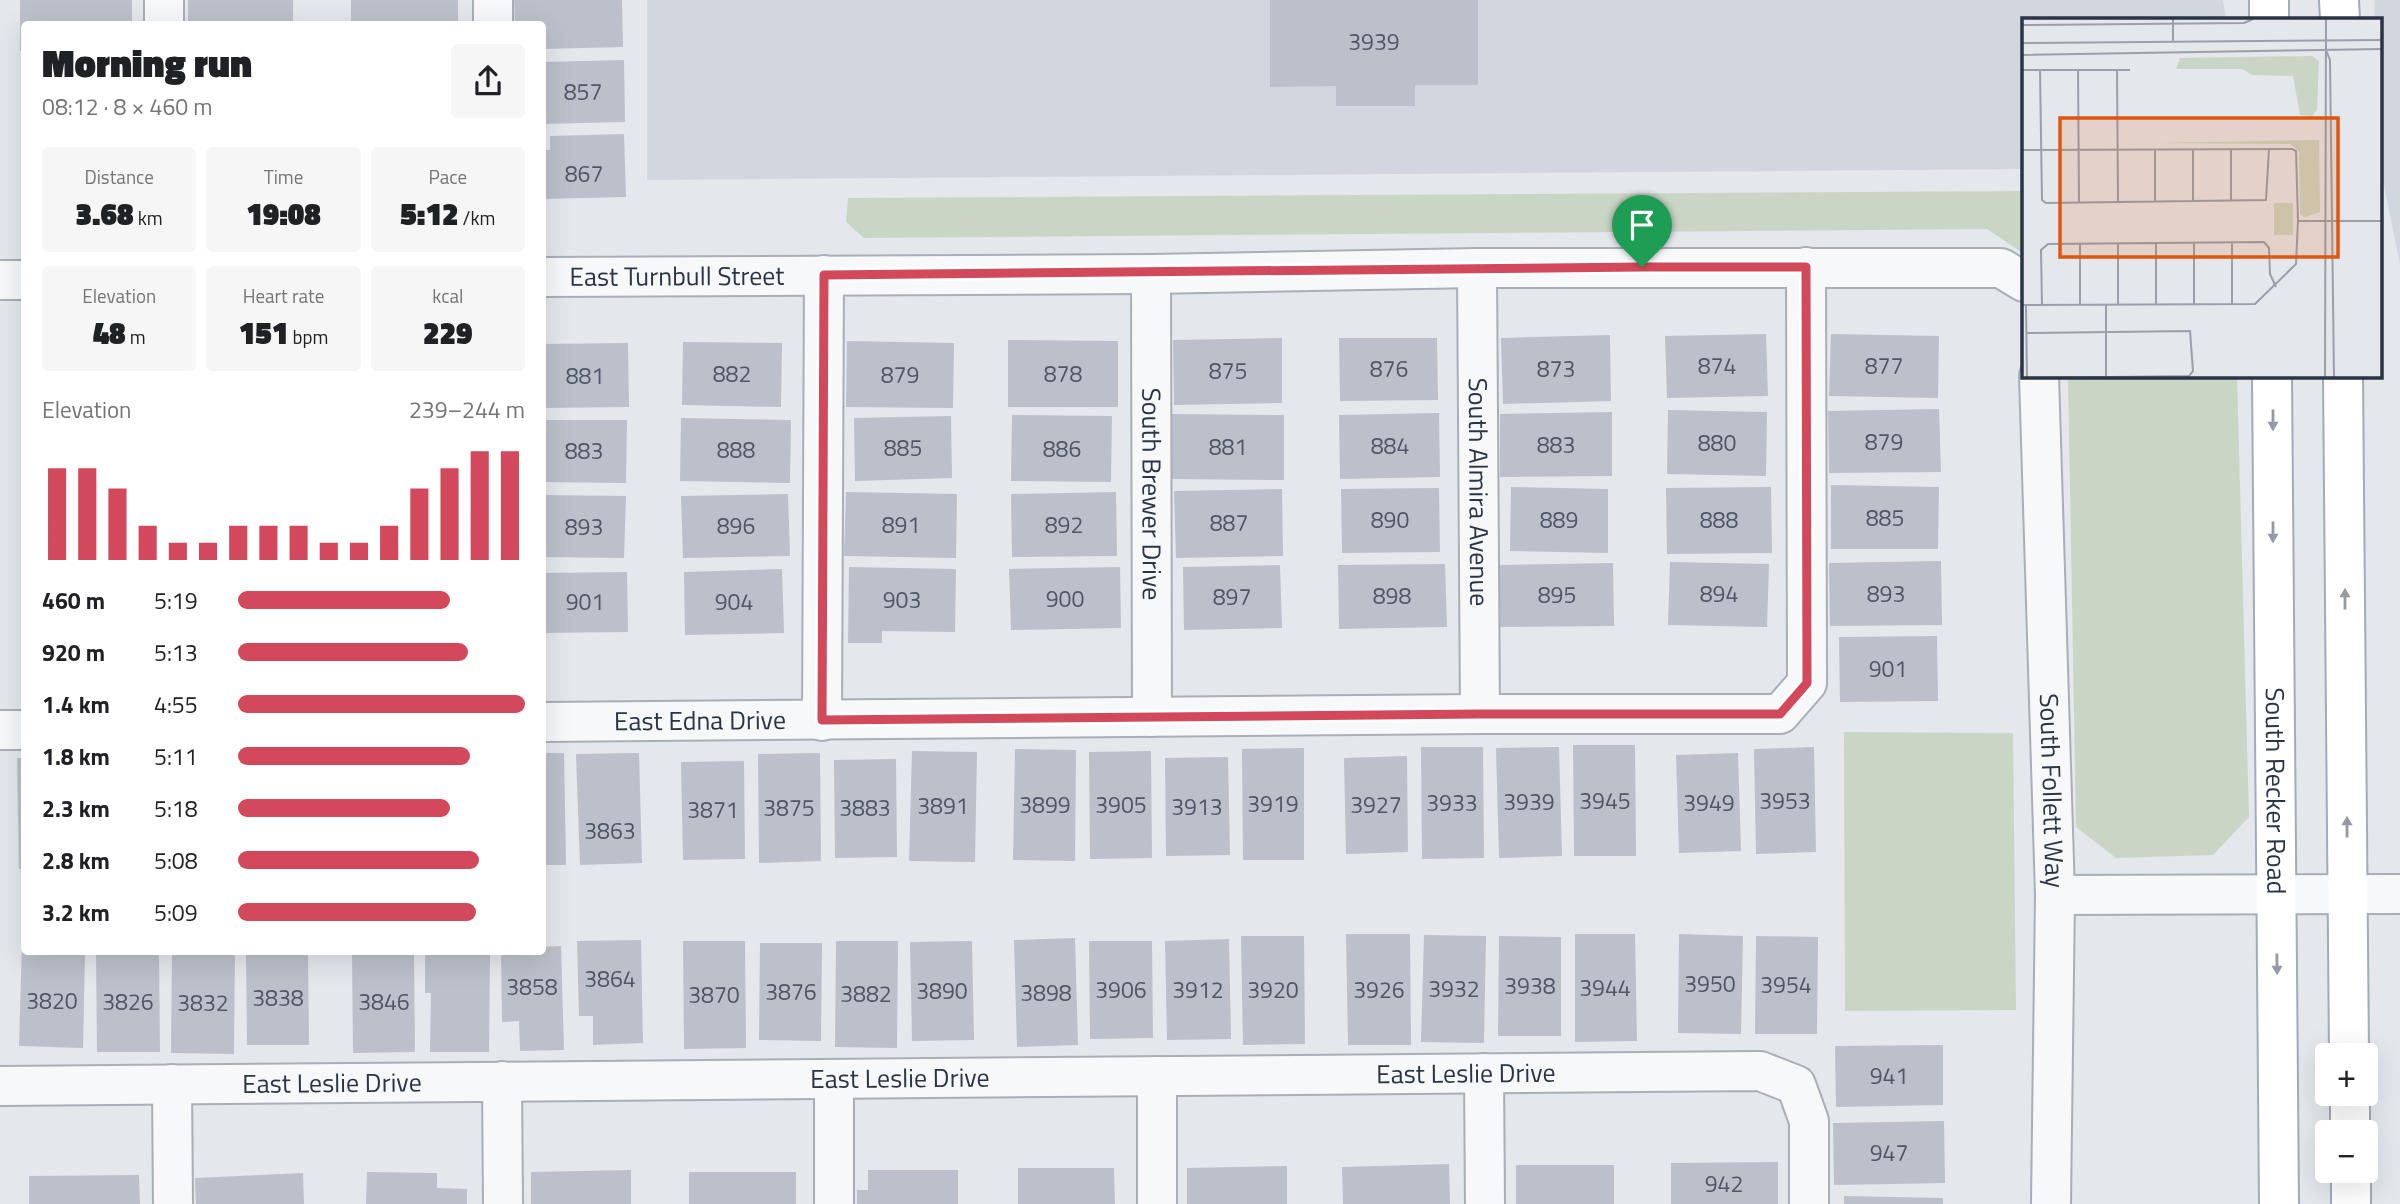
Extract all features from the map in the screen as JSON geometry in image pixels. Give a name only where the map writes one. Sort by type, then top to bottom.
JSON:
[{"type":"main road","points":[[2269,0],[2269,18]]},
{"type":"main road","points":[[2339,0],[2340,18]]},
{"type":"main road","name":"South Recker Road","points":[[2272,378],[2279,1204]]},
{"type":"main road","points":[[2343,378],[2349,1043]]},
{"type":"main road","points":[[2351,1183],[2351,1204]]},
{"type":"street","points":[[164,0],[164,21]]},
{"type":"street","points":[[493,0],[493,21]]},
{"type":"street","name":"East Turnbull Street","points":[[546,277],[1806,267],[2001,268],[2022,281]]},
{"type":"street","name":"East Edna Drive","points":[[546,722],[1780,714],[1807,683],[1806,267]]},
{"type":"street","name":"South Almira Avenue","points":[[1477,268],[1480,714]]},
{"type":"street","name":"South Brewer Drive","points":[[1151,274],[1152,717]]},
{"type":"street","points":[[822,720],[824,275]]},
{"type":"street","points":[[0,280],[21,280]]},
{"type":"street","name":"South Follett Way","points":[[2039,378],[2055,895],[2051,1204]]},
{"type":"street","points":[[0,730],[21,730]]},
{"type":"street","points":[[2055,895],[2400,894]]},
{"type":"street","name":"East Leslie Drive","points":[[0,1086],[1760,1071],[1796,1086],[1808,1121],[1809,1204]]},
{"type":"street","points":[[1484,1073],[1485,1204]]},
{"type":"street","points":[[1157,1076],[1157,1204]]},
{"type":"street","points":[[834,1079],[834,1204]]},
{"type":"street","points":[[502,1081],[503,1204]]},
{"type":"street","points":[[172,1084],[173,1204]]},
{"type":"shaded area","points":[[647,0],[2223,0],[2226,18],[2022,18],[2022,169],[647,180]]},
{"type":"shaded area","points":[[2375,0],[2400,0],[2400,264],[2382,176],[2382,18],[2374,18]]},
{"type":"green space","points":[[2022,191],[2022,253],[1987,229],[864,238],[846,222],[848,198]]},
{"type":"green space","points":[[2068,378],[2237,378],[2249,817],[2213,855],[2116,858],[2076,827]]},
{"type":"green space","points":[[1844,732],[2013,733],[2016,1010],[1845,1011]]},
{"type":"building","points":[[20,0],[132,0],[132,21],[21,21],[20,51]]},
{"type":"building","points":[[188,0],[293,0],[293,21],[188,21]]},
{"type":"building","points":[[351,0],[458,0],[458,21],[351,21]]},
{"type":"building","points":[[514,0],[622,0],[623,47],[546,49],[546,21],[515,21]]},
{"type":"building","points":[[1270,0],[1478,0],[1478,85],[1415,85],[1415,106],[1336,106],[1336,86],[1270,87]]},
{"type":"building","points":[[624,60],[625,122],[546,124],[546,62]]},
{"type":"building","points":[[624,134],[626,197],[546,199],[546,150],[550,150],[550,136]]},
{"type":"building","points":[[1766,334],[1768,396],[1667,398],[1665,336]]},
{"type":"building","points":[[1831,334],[1939,336],[1938,398],[1829,396]]},
{"type":"building","points":[[1610,335],[1611,401],[1503,404],[1501,338]]},
{"type":"building","points":[[1282,338],[1282,403],[1174,405],[1173,340]]},
{"type":"building","points":[[1339,338],[1437,338],[1438,400],[1340,401]]},
{"type":"building","points":[[1008,340],[1118,341],[1118,407],[1008,407]]},
{"type":"building","points":[[847,341],[954,343],[953,408],[846,407]]},
{"type":"building","points":[[683,342],[782,343],[781,407],[682,405]]},
{"type":"building","points":[[628,343],[629,407],[546,408],[546,344]]},
{"type":"building","points":[[1939,409],[1941,472],[1829,473],[1828,411]]},
{"type":"building","points":[[1668,410],[1767,412],[1766,476],[1667,474]]},
{"type":"building","points":[[1612,412],[1612,476],[1500,477],[1500,414]]},
{"type":"building","points":[[1439,413],[1440,477],[1340,479],[1339,415]]},
{"type":"building","points":[[1172,414],[1284,415],[1284,480],[1172,479]]},
{"type":"building","points":[[1012,415],[1112,416],[1111,482],[1011,481]]},
{"type":"building","points":[[951,416],[952,478],[855,481],[854,418]]},
{"type":"building","points":[[681,418],[791,420],[790,483],[680,481]]},
{"type":"building","points":[[546,420],[627,420],[626,483],[546,482]]},
{"type":"building","points":[[1831,485],[1939,487],[1938,549],[1831,549]]},
{"type":"building","points":[[1511,487],[1608,489],[1608,553],[1510,551]]},
{"type":"building","points":[[1771,487],[1772,553],[1667,554],[1666,488]]},
{"type":"building","points":[[1439,488],[1440,552],[1342,553],[1341,489]]},
{"type":"building","points":[[1282,489],[1283,556],[1176,558],[1174,491]]},
{"type":"building","points":[[846,492],[957,494],[956,558],[844,556]]},
{"type":"building","points":[[1116,492],[1117,556],[1012,557],[1011,494]]},
{"type":"building","points":[[788,494],[790,556],[683,558],[681,496]]},
{"type":"building","points":[[546,495],[626,496],[624,558],[546,557]]},
{"type":"building","points":[[1941,561],[1942,625],[1830,626],[1829,563]]},
{"type":"building","points":[[1670,562],[1769,564],[1767,627],[1668,625]]},
{"type":"building","points":[[1613,563],[1614,626],[1500,627],[1500,565]]},
{"type":"building","points":[[1445,564],[1447,627],[1339,629],[1338,565]]},
{"type":"building","points":[[1280,565],[1282,628],[1184,630],[1183,567]]},
{"type":"building","points":[[849,567],[956,569],[955,632],[882,631],[882,643],[848,643]]},
{"type":"building","points":[[1120,567],[1121,628],[1011,630],[1009,569]]},
{"type":"building","points":[[782,569],[784,633],[685,635],[684,572]]},
{"type":"building","points":[[627,572],[628,632],[546,633],[546,573]]},
{"type":"building","points":[[1937,636],[1938,701],[1840,702],[1839,637]]},
{"type":"building","points":[[1573,745],[1635,745],[1636,856],[1574,856]]},
{"type":"building","points":[[1421,747],[1483,747],[1484,858],[1422,859]]},
{"type":"building","points":[[1559,747],[1562,856],[1499,858],[1496,748]]},
{"type":"building","points":[[1814,747],[1816,852],[1756,854],[1754,749]]},
{"type":"building","points":[[1304,748],[1304,860],[1243,860],[1242,749]]},
{"type":"building","points":[[1015,749],[1076,750],[1075,861],[1013,860]]},
{"type":"building","points":[[912,751],[977,752],[975,862],[909,861]]},
{"type":"building","points":[[1151,751],[1152,858],[1090,859],[1089,752]]},
{"type":"building","points":[[546,753],[564,753],[566,865],[546,865]]},
{"type":"building","points":[[639,753],[642,863],[580,865],[576,754]]},
{"type":"building","points":[[820,753],[821,861],[759,863],[758,754]]},
{"type":"building","points":[[1738,753],[1741,851],[1679,853],[1676,755]]},
{"type":"building","points":[[1407,756],[1408,852],[1346,854],[1344,758]]},
{"type":"building","points":[[1228,757],[1230,855],[1166,856],[1165,758]]},
{"type":"building","points":[[17,758],[21,758],[21,869]]},
{"type":"building","points":[[896,759],[897,857],[835,858],[834,760]]},
{"type":"building","points":[[744,761],[745,859],[683,860],[681,762]]},
{"type":"building","points":[[1346,934],[1410,934],[1411,1045],[1348,1045]]},
{"type":"building","points":[[1575,934],[1635,934],[1637,1041],[1575,1042]]},
{"type":"building","points":[[1679,934],[1743,936],[1741,1034],[1678,1033]]},
{"type":"building","points":[[1424,935],[1486,936],[1484,1043],[1421,1042]]},
{"type":"building","points":[[1241,936],[1304,936],[1305,1044],[1243,1045]]},
{"type":"building","points":[[1499,936],[1561,937],[1561,1036],[1498,1036]]},
{"type":"building","points":[[1756,936],[1818,937],[1817,1034],[1755,1034]]},
{"type":"building","points":[[1075,938],[1078,1045],[1017,1047],[1014,940]]},
{"type":"building","points":[[1229,939],[1231,1039],[1167,1040],[1165,941]]},
{"type":"building","points":[[641,940],[643,1043],[593,1045],[593,1016],[579,1016],[577,941]]},
{"type":"building","points":[[683,941],[745,941],[746,1048],[684,1049]]},
{"type":"building","points":[[836,941],[898,941],[897,1048],[835,1047]]},
{"type":"building","points":[[972,941],[974,1040],[912,1041],[910,942]]},
{"type":"building","points":[[1089,941],[1152,941],[1153,1038],[1090,1039]]},
{"type":"building","points":[[760,943],[822,943],[821,1041],[759,1040]]},
{"type":"building","points":[[561,946],[564,1050],[520,1051],[519,1021],[502,1022],[501,955],[546,955],[546,947]]},
{"type":"building","points":[[22,955],[85,955],[83,1048],[19,1046]]},
{"type":"building","points":[[96,955],[159,955],[160,1052],[97,1052]]},
{"type":"building","points":[[172,955],[235,955],[234,1054],[171,1053]]},
{"type":"building","points":[[246,955],[308,955],[309,1045],[247,1045]]},
{"type":"building","points":[[352,955],[414,955],[415,1052],[353,1053]]},
{"type":"building","points":[[425,955],[490,955],[489,1052],[430,1052],[431,993],[425,993]]},
{"type":"building","points":[[1943,1045],[1943,1105],[1836,1107],[1835,1046]]},
{"type":"building","points":[[1944,1121],[1945,1183],[1834,1185],[1833,1123]]},
{"type":"building","points":[[1778,1162],[1778,1204],[1671,1204],[1671,1163]]},
{"type":"building","points":[[1449,1164],[1450,1204],[1343,1204],[1342,1167]]},
{"type":"building","points":[[1516,1165],[1614,1165],[1614,1204],[1516,1204]]},
{"type":"building","points":[[1287,1166],[1287,1204],[1187,1204],[1187,1168]]},
{"type":"building","points":[[1018,1168],[1114,1168],[1115,1204],[1018,1204]]},
{"type":"building","points":[[631,1170],[631,1204],[531,1204],[531,1172]]},
{"type":"building","points":[[868,1170],[958,1170],[958,1204],[857,1204],[857,1190],[868,1190]]},
{"type":"building","points":[[367,1172],[437,1173],[437,1188],[467,1189],[467,1204],[366,1204]]},
{"type":"building","points":[[689,1172],[796,1172],[796,1204],[689,1204]]},
{"type":"building","points":[[303,1173],[304,1204],[196,1204],[195,1178]]},
{"type":"building","points":[[139,1175],[140,1204],[29,1204],[29,1176]]},
{"type":"building","points":[[1844,1196],[1943,1198],[1943,1204],[1844,1204]]},
{"type":"route","points":[[1642,267],[1806,267],[1807,683],[1780,714],[822,720],[824,275],[1151,274],[1642,267]]}]
